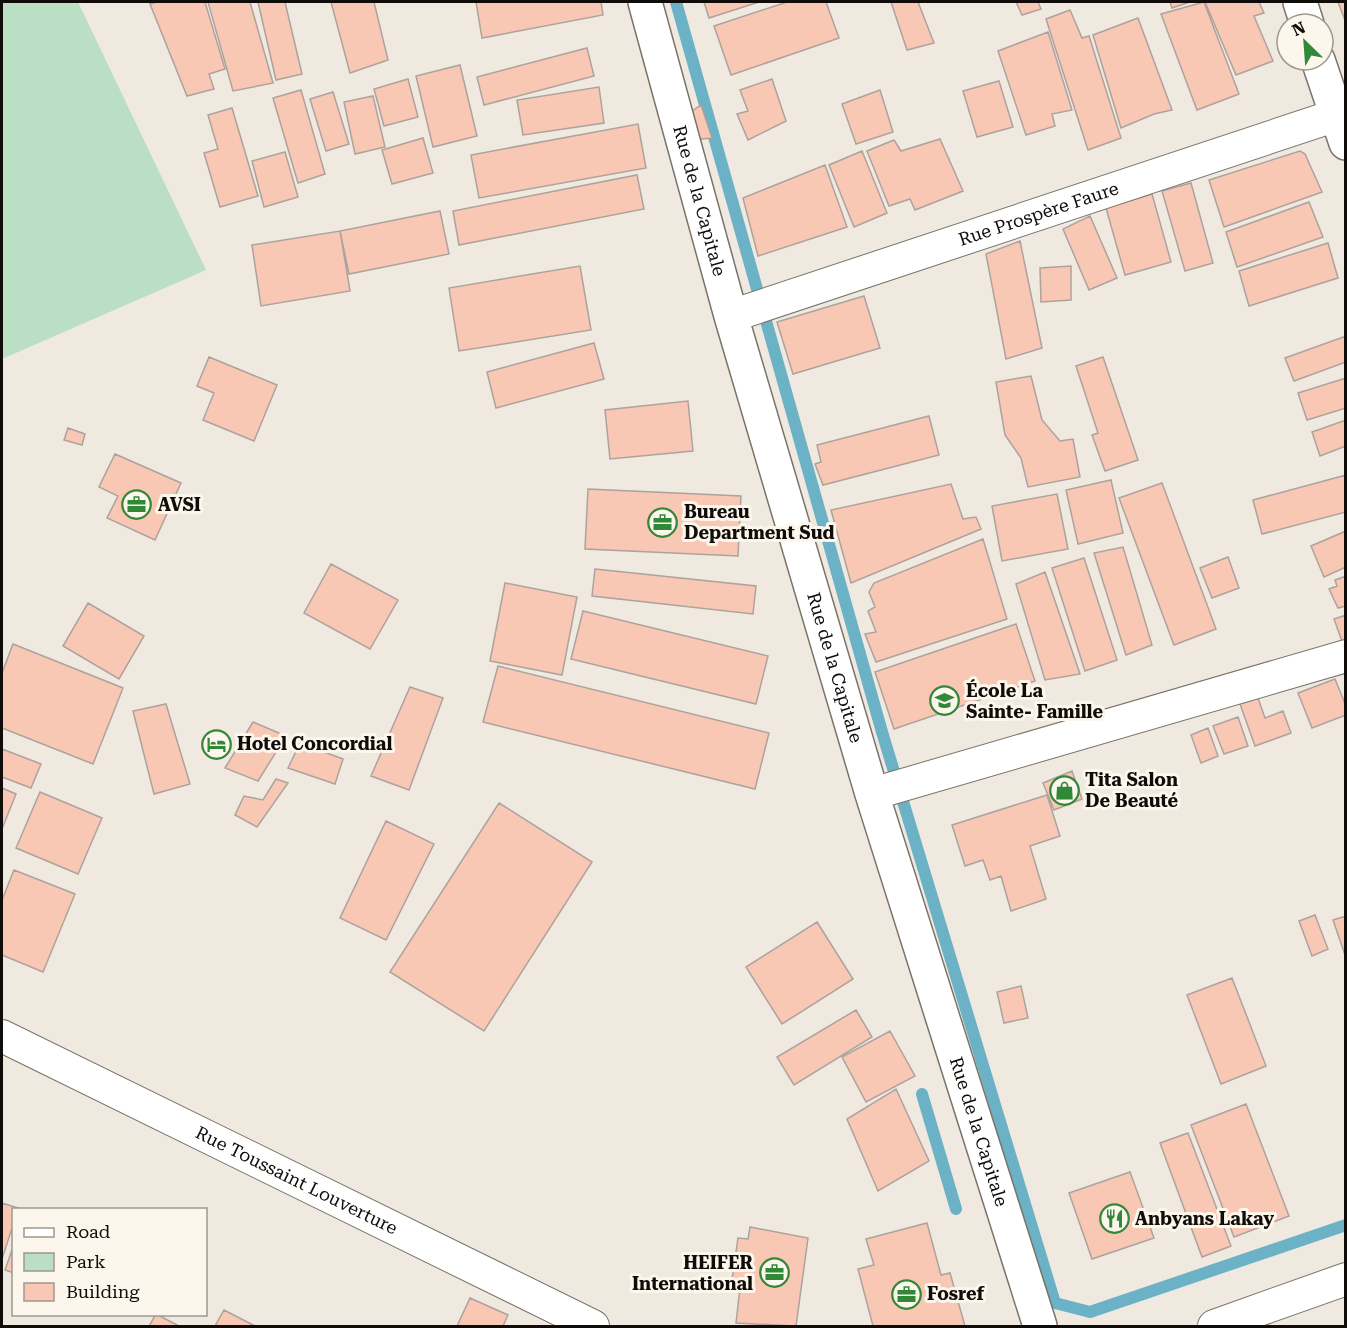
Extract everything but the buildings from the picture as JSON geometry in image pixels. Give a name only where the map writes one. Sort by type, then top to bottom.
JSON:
[{"type":"street","name":"Rue de la Capitale","points":[[645,2],[730,316],[872,794],[1040,1326]]},
{"type":"street","points":[[1322,72],[1342,124]]},
{"type":"street","name":"Rue Prospère Faure","points":[[730,316],[1342,124]]},
{"type":"street","points":[[872,794],[1346,656]]},
{"type":"street","name":"Rue Toussaint Louverture","points":[[2,1036],[593,1326]]},
{"type":"street","points":[[1214,1326],[1346,1279]]},
{"type":"green space","points":[[2,2],[78,2],[206,270],[2,359]]},
{"type":"waterway","points":[[676,2],[882,732],[1055,1303],[1090,1312],[1346,1225]]},
{"type":"waterway","points":[[922,1094],[956,1209]]},
{"type":"place","name":"AVSI","points":[[137,505]]},
{"type":"place","name":"Bureau Department Sud","points":[[663,522]]},
{"type":"place","name":"École La Sainte- Famille","points":[[945,701]]},
{"type":"place","name":"Hotel Concordial","points":[[216,744]]},
{"type":"place","name":"Tita Salon De Beauté","points":[[1064,790]]},
{"type":"place","name":"Anbyans Lakay","points":[[1114,1219]]},
{"type":"place","name":"HEIFER International","points":[[774,1273]]},
{"type":"place","name":"Fosref","points":[[906,1294]]}]
